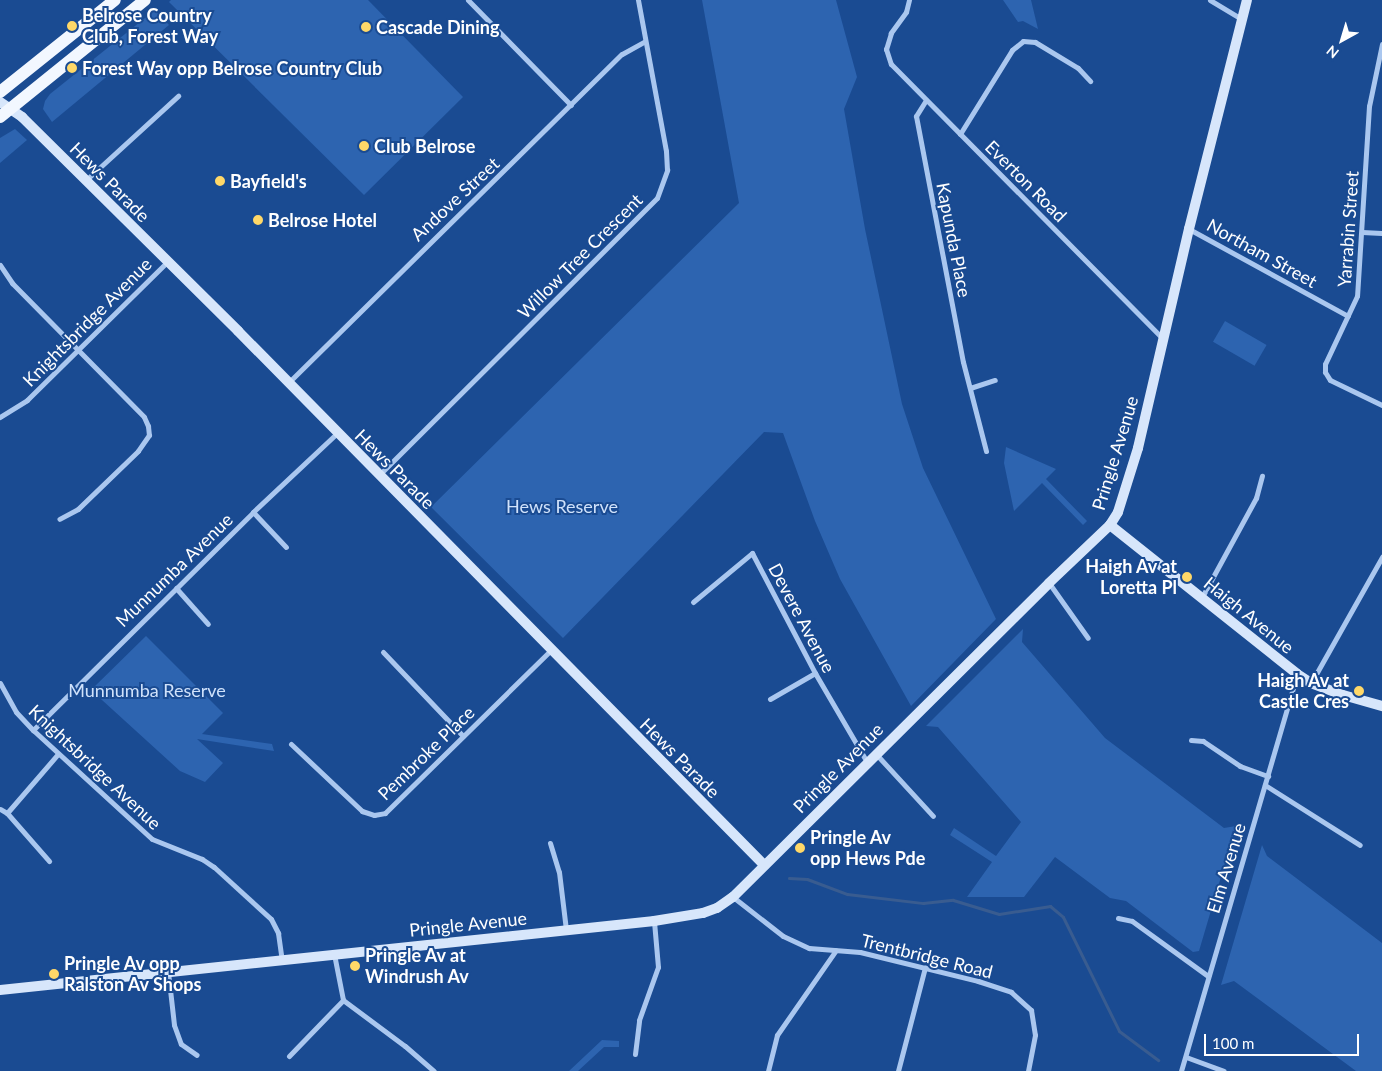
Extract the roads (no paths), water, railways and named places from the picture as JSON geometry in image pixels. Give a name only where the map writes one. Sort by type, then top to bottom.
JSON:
[{"type":"main road","points":[[0,92],[115,0]]},
{"type":"main road","points":[[0,117],[5,105],[145,0]]},
{"type":"street","points":[[468,0],[572,105]]},
{"type":"street","name":"Willow Tree Crescent","points":[[378,475],[657,198],[666,170],[666,151],[638,0]]},
{"type":"street","name":"Everton Road","points":[[909,0],[906,12],[891,33],[886,49],[891,64],[1163,340]]},
{"type":"street","points":[[1210,0],[1242,19]]},
{"type":"street","name":"Pringle Avenue","points":[[0,990],[654,921],[703,914],[717,908],[733,897],[1048,583],[1110,525],[1118,512],[1138,448],[1189,230],[1247,0]]},
{"type":"street","points":[[960,134],[1012,50],[1023,41],[1035,42],[1078,68],[1090,81]]},
{"type":"street","name":"Andove Street","points":[[289,382],[622,54],[645,42]]},
{"type":"street","name":"Yarrabin Street","points":[[1382,44],[1369,106],[1357,296],[1325,364],[1325,372],[1330,380],[1382,405]]},
{"type":"street","points":[[86,181],[178,96]]},
{"type":"street","name":"Kapunda Place","points":[[926,100],[916,116],[963,362],[986,452]]},
{"type":"street","name":"Hews Parade","points":[[5,105],[86,181],[289,382],[378,475],[764,865]]},
{"type":"street","name":"Northam Street","points":[[1189,230],[1348,316]]},
{"type":"street","points":[[1362,232],[1382,233]]},
{"type":"street","name":"Knightsbridge Avenue","points":[[0,418],[27,400],[168,261]]},
{"type":"street","points":[[0,265],[12,283],[144,417],[149,435],[138,451],[78,509],[59,519]]},
{"type":"street","points":[[970,388],[995,380]]},
{"type":"street","name":"Munnumba Avenue","points":[[33,730],[253,512],[337,433]]},
{"type":"street","points":[[1202,597],[1256,498],[1262,476]]},
{"type":"street","points":[[253,512],[286,547]]},
{"type":"street","name":"Haigh Avenue","points":[[1110,525],[1297,674],[1311,683],[1343,695],[1382,706]]},
{"type":"street","name":"Devere Avenue","points":[[692,602],[752,553],[815,673],[868,762]]},
{"type":"street","points":[[1311,683],[1382,557]]},
{"type":"street","points":[[1048,583],[1088,638]]},
{"type":"street","points":[[176,588],[208,624]]},
{"type":"street","name":"Pembroke Place","points":[[291,744],[362,811],[374,815],[385,813],[551,650]]},
{"type":"street","points":[[382,652],[463,736]]},
{"type":"street","points":[[770,698],[815,673]]},
{"type":"street","name":"Elm Avenue","points":[[1181,1071],[1297,674]]},
{"type":"street","name":"Knightsbridge Avenue","points":[[0,683],[16,712],[33,730],[152,839],[208,863],[271,919],[278,933],[282,960]]},
{"type":"street","points":[[1191,740],[1203,742],[1240,766],[1268,776]]},
{"type":"street","points":[[7,813],[58,754]]},
{"type":"street","points":[[876,754],[933,816]]},
{"type":"street","points":[[1265,785],[1360,845]]},
{"type":"street","points":[[0,809],[7,813],[49,861]]},
{"type":"street","points":[[550,843],[559,872],[566,930]]},
{"type":"street","name":"Trentbridge Road","points":[[733,897],[783,936],[809,948],[860,952],[925,967],[1011,992],[1031,1010],[1035,1035],[1028,1071]]},
{"type":"street","points":[[1118,918],[1132,921],[1208,976]]},
{"type":"street","points":[[635,1054],[639,1020],[658,968],[654,921]]},
{"type":"street","points":[[768,1071],[777,1035],[836,950]]},
{"type":"street","points":[[334,954],[344,1000],[405,1046],[434,1071]]},
{"type":"street","points":[[898,1071],[925,967]]},
{"type":"street","points":[[168,972],[174,1025],[181,1044],[196,1055]]},
{"type":"street","points":[[289,1056],[344,1000]]},
{"type":"street","points":[[1186,1057],[1224,1071]]},
{"type":"waterway","points":[[789,878],[807,879],[847,894],[923,903],[953,900],[999,914],[1050,906],[1063,917],[1119,1031],[1158,1060]]},
{"type":"place","name":"Belrose Country Club, Forest Way","points":[[72,26]]},
{"type":"place","name":"Cascade Dining","points":[[366,27]]},
{"type":"place","name":"Forest Way opp Belrose Country Club","points":[[72,68]]},
{"type":"place","name":"Club Belrose","points":[[364,146]]},
{"type":"place","name":"Bayfield's","points":[[220,181]]},
{"type":"place","name":"Belrose Hotel","points":[[258,220]]},
{"type":"place","name":"Haigh Av at Loretta Pl","points":[[1187,577]]},
{"type":"place","name":"Haigh Av at Castle Cres","points":[[1359,691]]},
{"type":"place","name":"Pringle Av opp Hews Pde","points":[[800,848]]},
{"type":"place","name":"Pringle Av at Windrush Av","points":[[355,966]]},
{"type":"place","name":"Pringle Av opp Ralston Av Shops","points":[[54,974]]},
{"type":"park label","name":"Hews Reserve","points":[[562,506]]},
{"type":"park label","name":"Munnumba Reserve","points":[[147,690]]}]
